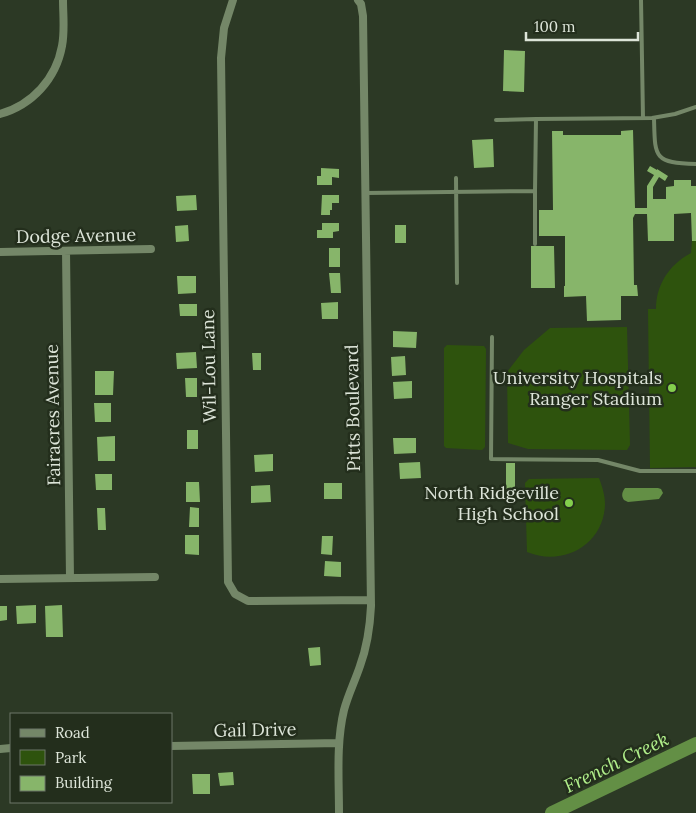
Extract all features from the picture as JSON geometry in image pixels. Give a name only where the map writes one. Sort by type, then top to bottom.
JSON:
[{"type":"street","points":[[0,119],[4,113],[22,105],[34,96],[49,80],[56,67],[63,38],[63,0]]},
{"type":"street","name":"Wil-Lou Lane","points":[[233,0],[224,28],[221,58],[228,582],[235,594],[248,601],[370,600]]},
{"type":"street","name":"Pitts Boulevard","points":[[338,813],[339,744],[345,708],[365,651],[370,622],[364,16],[358,0]]},
{"type":"street","name":"Dodge Avenue","points":[[0,252],[152,250]]},
{"type":"street","name":"Fairacres Avenue","points":[[66,251],[70,578]]},
{"type":"street","points":[[0,579],[155,577]]},
{"type":"street","name":"Gail Drive","points":[[172,746],[339,744]]},
{"type":"lane","points":[[641,0],[643,118]]},
{"type":"lane","points":[[496,120],[654,118],[696,107]]},
{"type":"lane","points":[[654,118],[655,148],[661,157],[671,163],[696,164]]},
{"type":"lane","points":[[535,244],[536,119]]},
{"type":"lane","points":[[456,178],[457,283]]},
{"type":"lane","points":[[366,192],[535,191]]},
{"type":"lane","points":[[492,336],[491,459],[598,460],[640,471],[696,471]]},
{"type":"green space","name":"University Hospitals Ranger Stadium","points":[[692,241],[696,241],[696,467],[650,468],[648,309],[656,309],[662,283],[671,269],[691,253]]},
{"type":"green space","points":[[627,327],[630,445],[627,450],[528,449],[508,443],[507,372],[524,350],[550,328]]},
{"type":"green space","points":[[447,345],[484,346],[486,349],[485,447],[482,450],[446,448],[444,446],[444,348]]},
{"type":"green space","points":[[599,478],[605,501],[603,518],[597,531],[589,541],[579,549],[554,557],[527,552],[525,483],[529,479]]},
{"type":"shaded area","points":[[625,488],[658,488],[663,493],[659,499],[628,502],[622,497]]},
{"type":"building","points":[[504,50],[525,51],[524,92],[503,91]]},
{"type":"building","points":[[633,130],[635,208],[647,208],[647,186],[654,175],[647,171],[650,166],[668,176],[665,181],[659,177],[653,187],[653,199],[666,199],[666,187],[674,186],[674,180],[691,180],[691,186],[696,186],[696,241],[692,241],[691,213],[674,214],[674,241],[648,241],[647,214],[635,214],[633,218],[634,285],[637,285],[638,296],[621,296],[621,320],[587,321],[586,296],[564,297],[565,236],[539,236],[539,210],[553,210],[552,131],[563,131],[563,135],[621,135],[621,131]]},
{"type":"building","points":[[493,139],[494,167],[474,168],[472,140]]},
{"type":"building","points":[[321,168],[339,169],[339,178],[332,177],[332,185],[317,185],[317,176],[321,176]]},
{"type":"building","points":[[196,195],[197,210],[177,211],[176,196]]},
{"type":"building","points":[[322,195],[339,195],[339,203],[332,203],[330,215],[321,215]]},
{"type":"building","points":[[322,223],[339,223],[339,231],[333,232],[333,238],[317,238],[317,230],[322,230]]},
{"type":"building","points":[[188,225],[189,241],[176,242],[175,226]]},
{"type":"building","points":[[395,225],[406,225],[406,243],[395,243]]},
{"type":"building","points":[[531,246],[554,246],[555,288],[531,288]]},
{"type":"building","points":[[329,248],[340,248],[340,267],[329,267]]},
{"type":"building","points":[[329,273],[340,273],[341,293],[331,293]]},
{"type":"building","points":[[177,276],[196,276],[196,293],[178,294]]},
{"type":"building","points":[[338,302],[338,319],[322,319],[321,303]]},
{"type":"building","points":[[179,304],[197,304],[197,316],[180,316]]},
{"type":"building","points":[[393,331],[417,332],[416,348],[393,347]]},
{"type":"building","points":[[196,352],[197,368],[177,369],[176,353]]},
{"type":"building","points":[[252,353],[261,353],[261,370],[253,370]]},
{"type":"building","points":[[405,356],[406,375],[392,376],[391,357]]},
{"type":"building","points":[[95,371],[114,371],[113,395],[95,395]]},
{"type":"building","points":[[185,378],[197,378],[197,397],[186,397]]},
{"type":"building","points":[[412,381],[412,398],[394,399],[393,382]]},
{"type":"building","points":[[94,403],[111,403],[111,422],[95,422]]},
{"type":"building","points":[[187,430],[198,430],[198,449],[187,449]]},
{"type":"building","points":[[115,436],[115,461],[98,461],[97,437]]},
{"type":"building","points":[[393,438],[416,438],[416,453],[394,454]]},
{"type":"building","points":[[273,454],[273,471],[255,472],[254,455]]},
{"type":"building","points":[[420,462],[421,478],[400,479],[399,463]]},
{"type":"building","points":[[506,463],[515,463],[515,491],[506,491]]},
{"type":"building","points":[[95,474],[112,474],[112,490],[96,490]]},
{"type":"building","points":[[186,482],[199,482],[200,502],[186,502]]},
{"type":"building","points":[[324,483],[342,483],[342,499],[324,499]]},
{"type":"building","points":[[270,485],[271,502],[251,503],[251,486]]},
{"type":"building","points":[[190,507],[199,508],[199,527],[189,527]]},
{"type":"building","points":[[97,508],[105,508],[106,530],[98,530]]},
{"type":"building","points":[[185,535],[199,535],[199,555],[185,554]]},
{"type":"building","points":[[322,536],[333,536],[332,555],[321,554]]},
{"type":"building","points":[[325,561],[341,562],[341,577],[324,576]]},
{"type":"building","points":[[36,605],[36,623],[17,624],[16,606]]},
{"type":"building","points":[[62,605],[63,637],[46,637],[45,606]]},
{"type":"building","points":[[0,606],[7,606],[7,620],[0,621]]},
{"type":"building","points":[[320,647],[321,665],[310,666],[308,648]]},
{"type":"building","points":[[233,772],[234,785],[220,786],[218,773]]},
{"type":"building","points":[[192,774],[210,774],[210,794],[193,794]]},
{"type":"waterway","name":"French Creek","points":[[552,813],[696,744]]},
{"type":"place","name":"University Hospitals Ranger Stadium","points":[[672,388]]},
{"type":"place","name":"North Ridgeville High School","points":[[569,503]]}]
